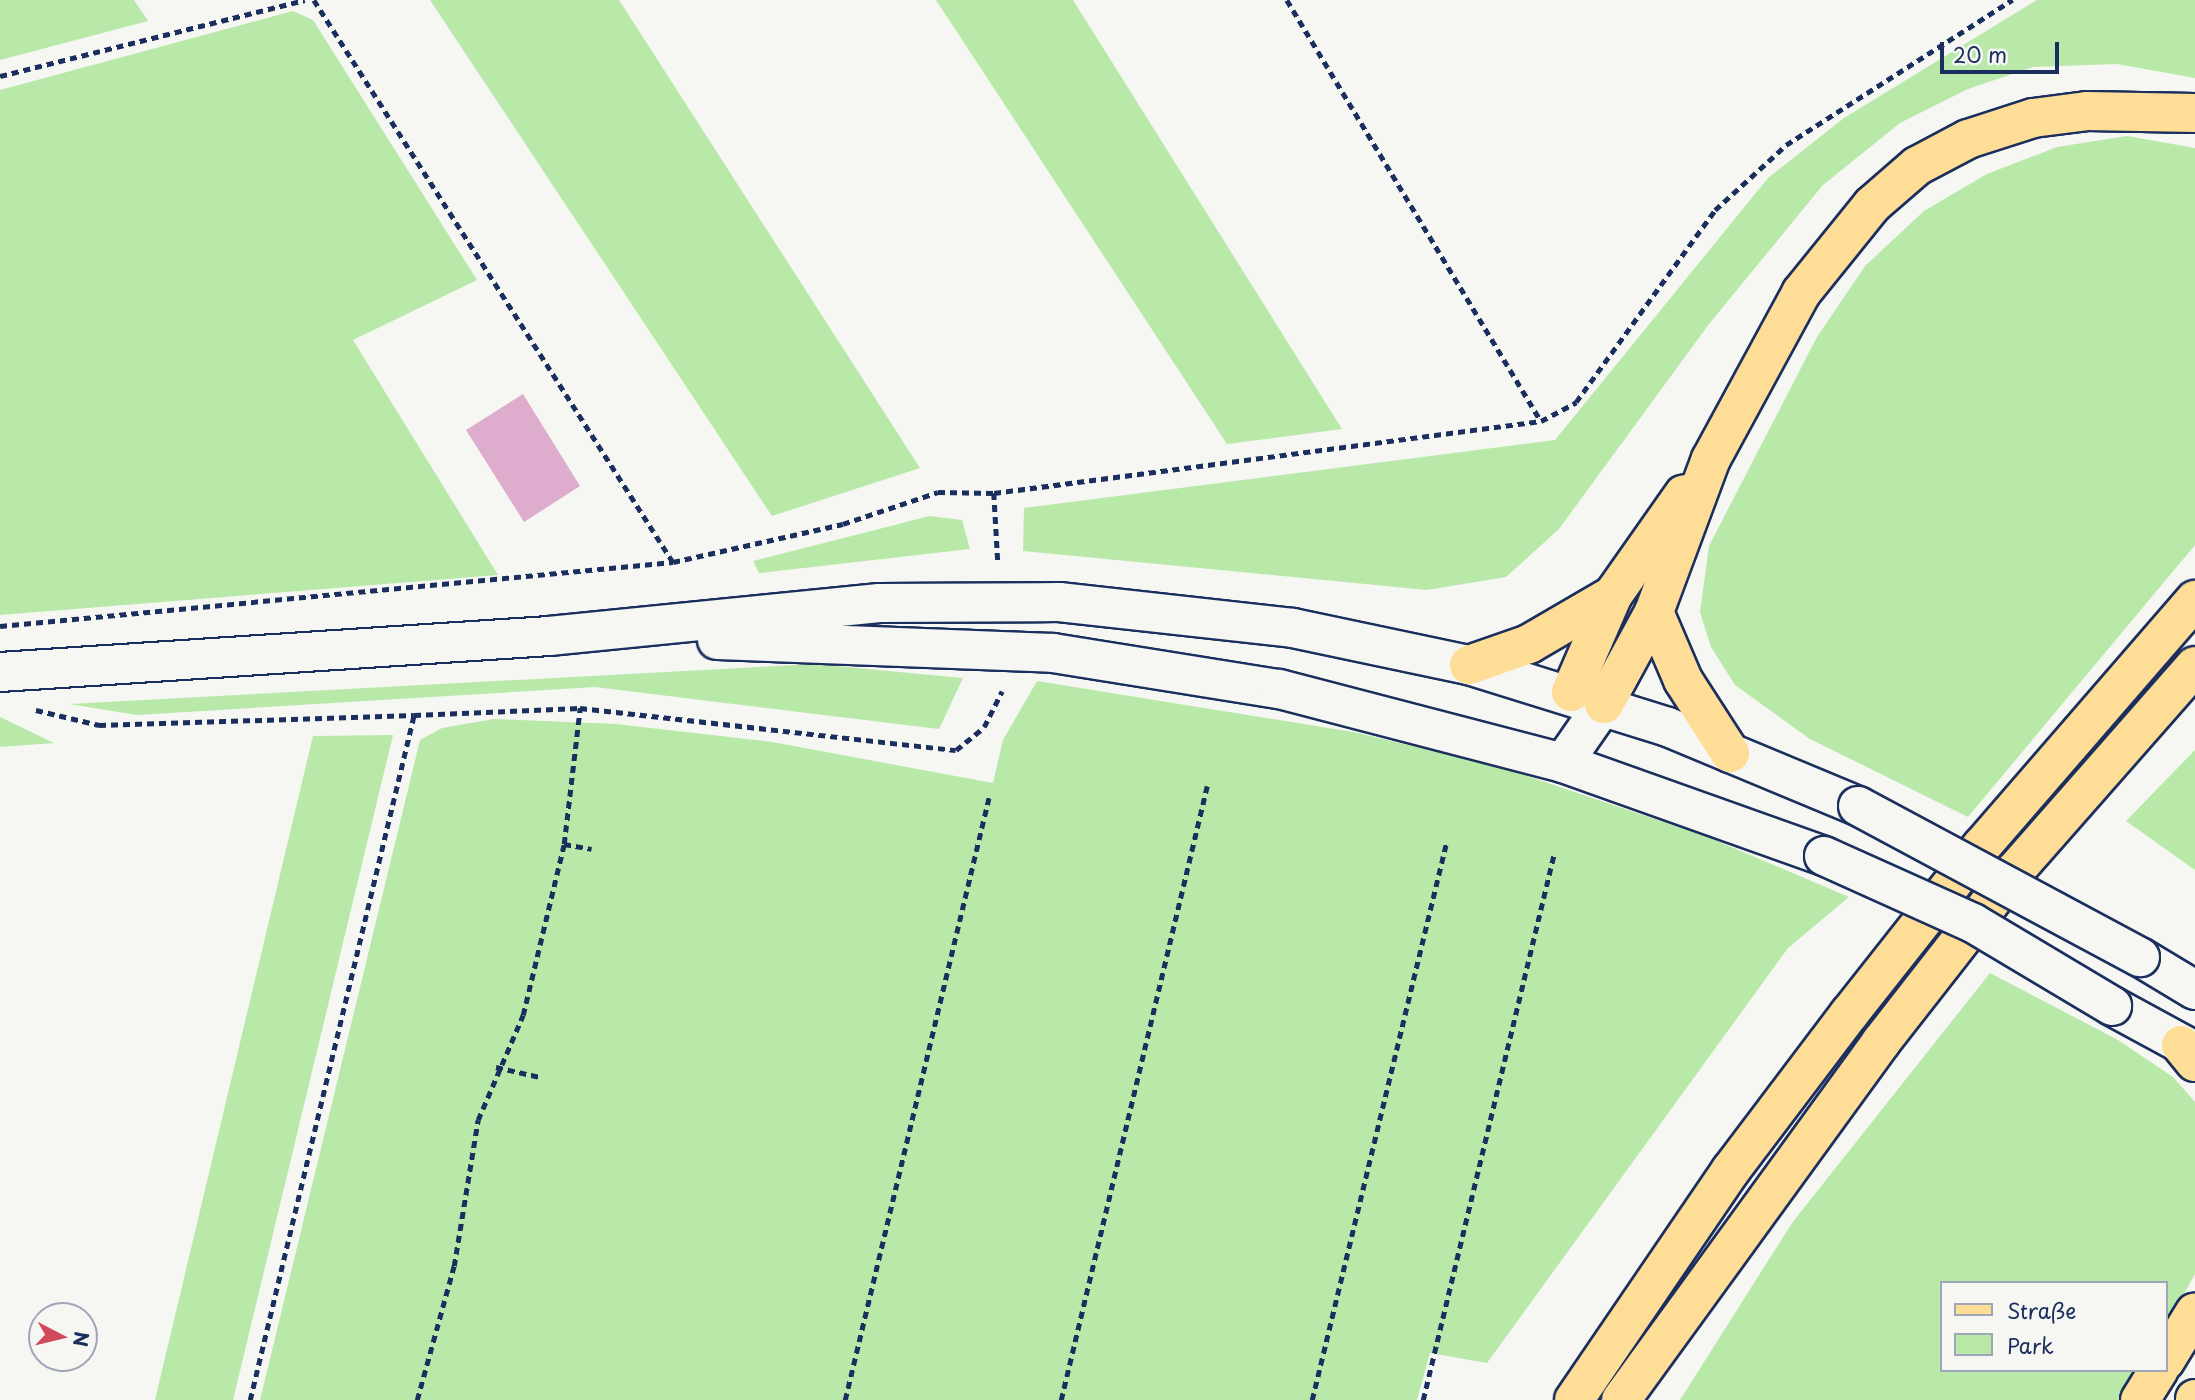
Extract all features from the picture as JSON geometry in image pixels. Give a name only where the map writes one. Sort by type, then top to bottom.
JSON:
[{"type":"main road","points":[[1563,763],[1588,698],[1613,595],[1711,458],[1801,293],[1871,205],[1917,166],[1968,139],[2033,118],[2147,111],[2195,113]]},
{"type":"main road","points":[[2147,111],[2195,135]]},
{"type":"main road","points":[[1588,698],[1654,612],[1711,458]]},
{"type":"main road","points":[[1469,665],[1529,644],[1613,595]]},
{"type":"main road","points":[[1574,1400],[1731,1170],[1849,1014],[1981,847],[2195,600]]},
{"type":"main road","points":[[0,672],[549,636],[879,603],[1059,602],[1293,628],[1469,665],[1588,698],[1730,753],[1858,806],[2140,957],[2195,990]]},
{"type":"main road","points":[[1654,612],[1683,680],[1730,753]]},
{"type":"main road","points":[[549,636],[892,643],[1066,655],[1279,690],[1563,763],[1824,856],[1973,923],[2190,1053]]},
{"type":"main road","points":[[1621,1400],[1667,1330],[2014,872],[2195,666]]},
{"type":"main road","points":[[2167,1358],[2195,1312]]},
{"type":"main road","points":[[1647,1400],[1667,1330]]},
{"type":"main road","points":[[2140,1400],[2158,1372]]},
{"type":"path","points":[[0,76],[305,0]]},
{"type":"path","points":[[314,0],[673,562]]},
{"type":"path","points":[[1287,0],[1541,421]]},
{"type":"path","points":[[0,626],[673,562],[843,524],[938,492],[994,493],[1541,421],[1576,402],[1715,210],[1786,145],[2012,0]]},
{"type":"path","points":[[994,493],[999,566]]},
{"type":"path","points":[[29,707],[99,725],[580,708],[956,750],[984,727],[1002,690]]},
{"type":"path","points":[[417,1400],[454,1266],[478,1120],[496,1068],[523,1016],[564,844],[580,708]]},
{"type":"path","points":[[250,1400],[414,715]]},
{"type":"path","points":[[1062,1400],[1207,786]]},
{"type":"path","points":[[845,1400],[989,797]]},
{"type":"path","points":[[564,844],[592,849]]},
{"type":"path","points":[[1312,1400],[1446,844]]},
{"type":"path","points":[[1423,1400],[1554,854]]},
{"type":"path","points":[[496,1068],[540,1077]]},
{"type":"green space","points":[[0,0],[134,0],[148,21],[0,60]]},
{"type":"green space","points":[[430,0],[619,0],[920,468],[772,516]]},
{"type":"green space","points":[[936,0],[1073,0],[1342,429],[1227,444]]},
{"type":"green space","points":[[2037,0],[2195,0],[2195,78],[2117,64],[2033,67],[1968,89],[1900,123],[1823,185],[1709,324],[1559,529],[1506,577],[1427,590],[1023,551],[1024,508],[1555,440],[1768,178],[1844,118]]},
{"type":"green space","points":[[293,11],[313,20],[477,280],[353,340],[498,575],[0,615],[0,90]]},
{"type":"green space","points":[[2127,136],[2195,148],[2195,545],[1968,817],[1810,739],[1735,685],[1711,647],[1700,612],[1709,546],[1817,337],[1865,266],[1924,211],[1987,174],[2057,147]]},
{"type":"green space","points":[[930,516],[962,520],[970,549],[759,573],[753,561]]},
{"type":"green space","points":[[814,664],[963,678],[939,729],[595,687],[137,715],[69,704]]},
{"type":"green space","points":[[1037,681],[1353,732],[1494,765],[1708,837],[1849,897],[1788,948],[1487,1363],[1430,1353],[1417,1400],[260,1400],[420,740],[442,728],[494,719],[616,724],[772,742],[993,783],[1003,740]]},
{"type":"green space","points":[[0,717],[54,743],[0,747]]},
{"type":"green space","points":[[393,735],[233,1400],[155,1400],[313,736]]},
{"type":"green space","points":[[2195,750],[2195,870],[2126,821]]},
{"type":"green space","points":[[1990,973],[2118,1040],[2173,1077],[2195,1102],[2195,1274],[2167,1324],[2167,1281],[1940,1281],[1940,1372],[2138,1372],[2120,1400],[1680,1400],[1792,1223]]},
{"type":"building","points":[[523,394],[580,486],[524,522],[466,430]]}]
